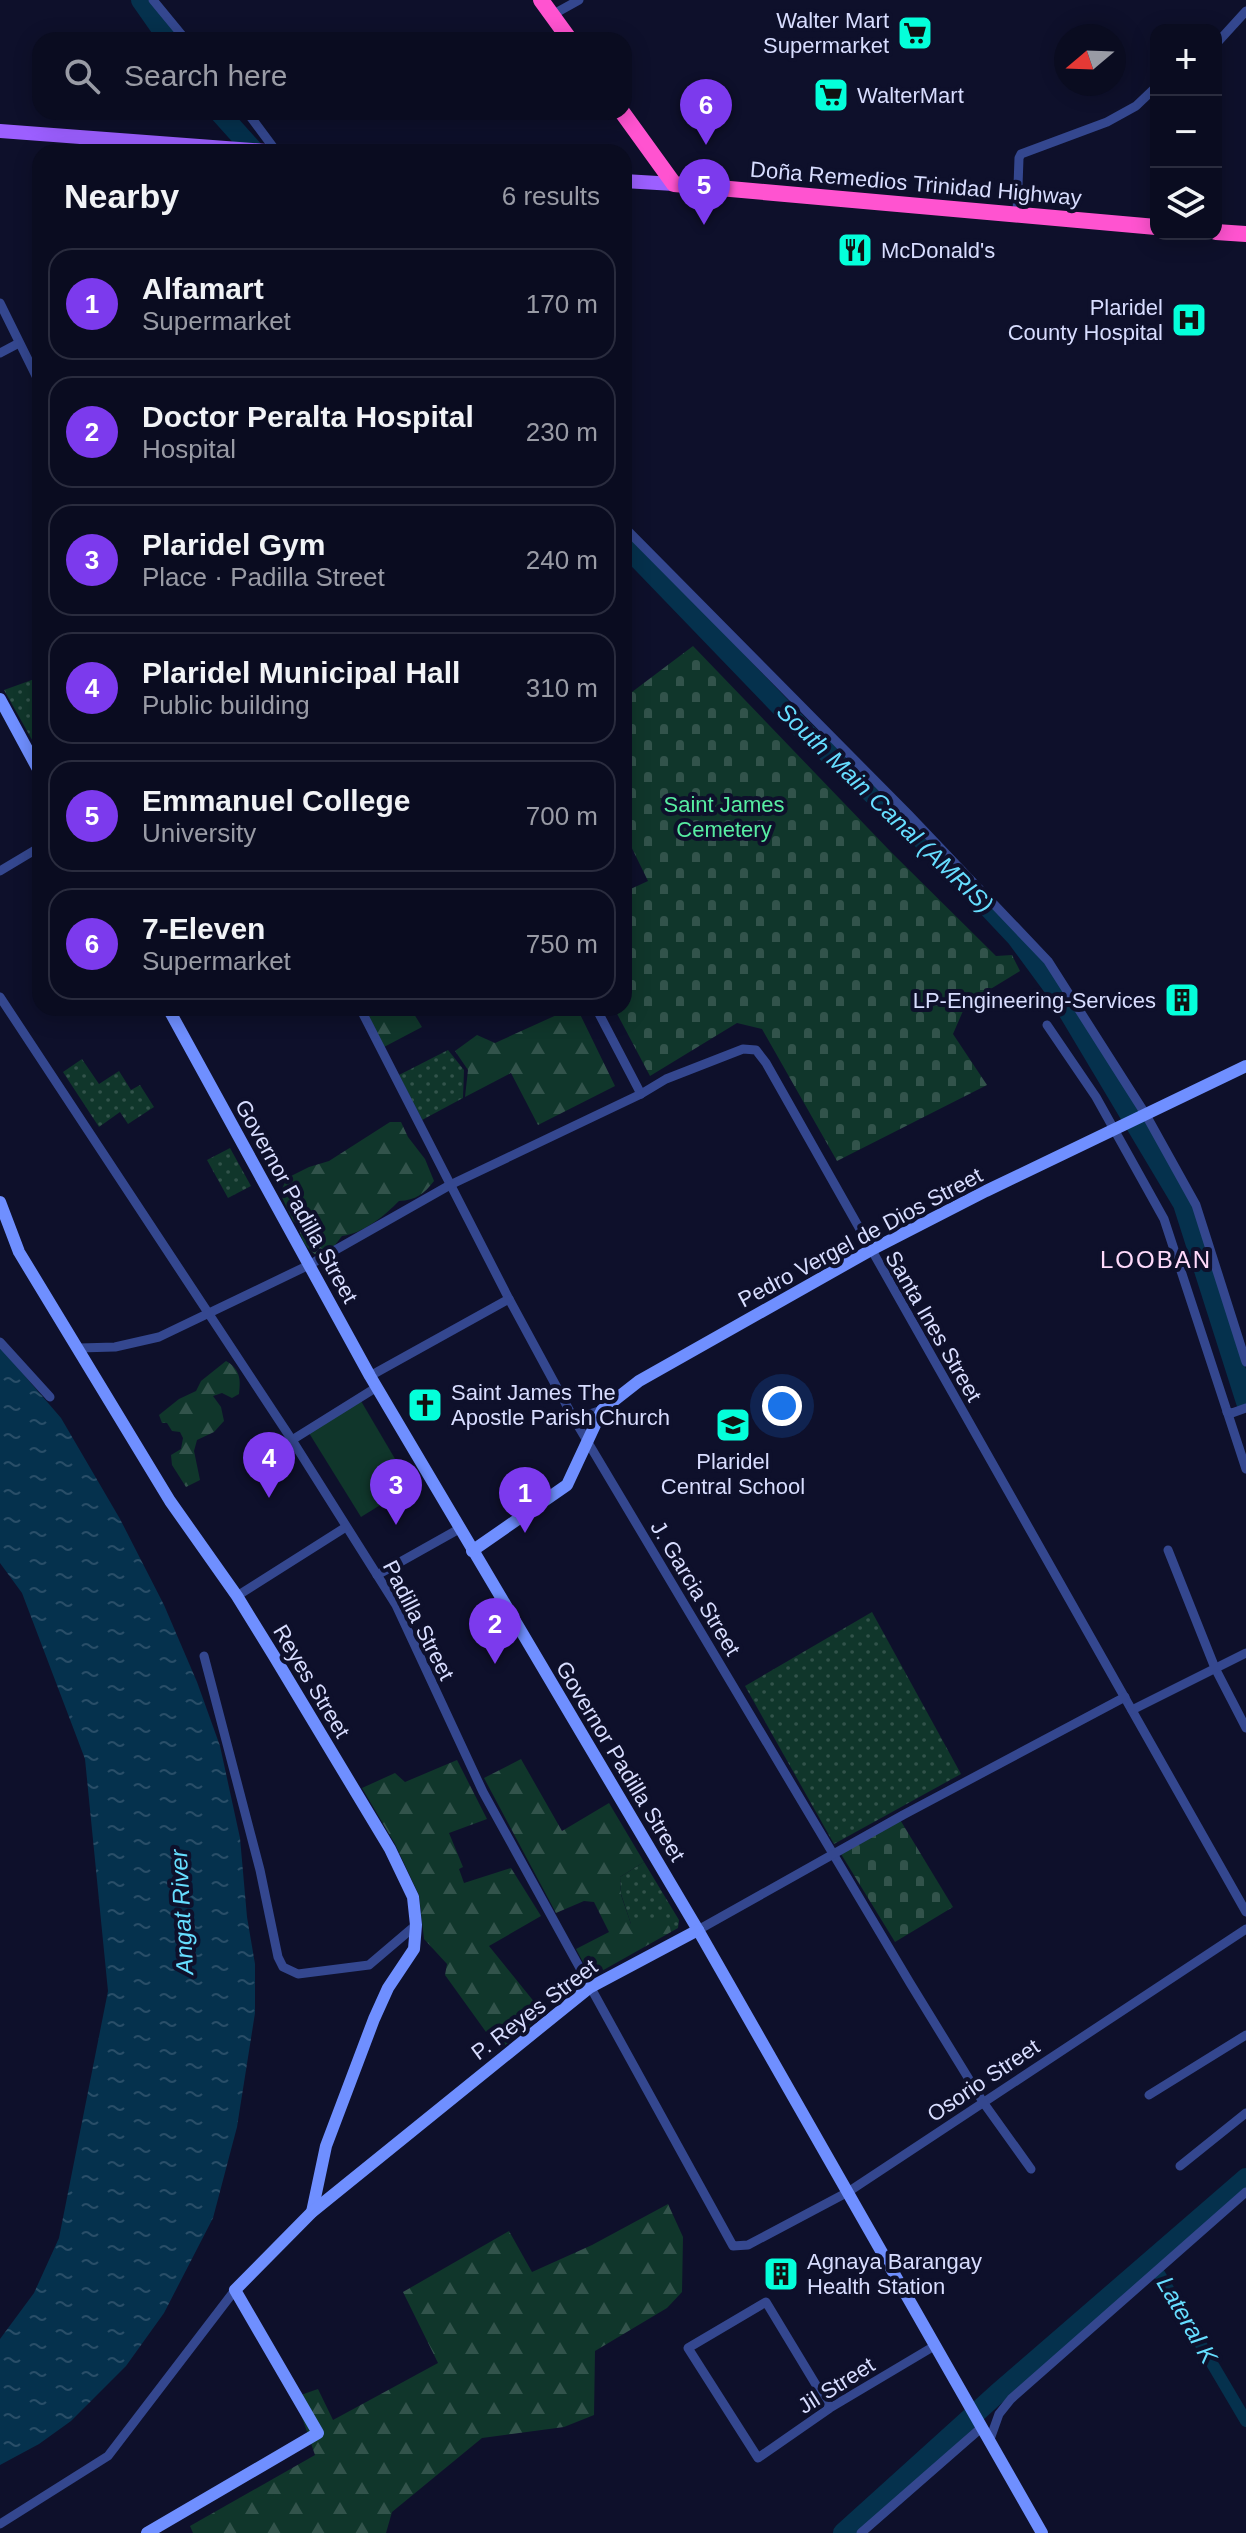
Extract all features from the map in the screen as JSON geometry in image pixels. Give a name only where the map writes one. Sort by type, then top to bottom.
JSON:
[{"type":"highway","points":[[549,6],[565,32]]},
{"type":"highway","points":[[628,120],[674,184]]},
{"type":"highway","name":"Doña Remedios Trinidad Highway","points":[[674,184],[1150,226]]},
{"type":"highway","points":[[1222,232],[1246,234]]},
{"type":"main road","points":[[0,131],[163,144]]},
{"type":"main road","name":"Doña Remedios Trinidad Highway","points":[[632,181],[674,184]]},
{"type":"street","points":[[153,0],[179,32]]},
{"type":"street","points":[[549,6],[579,0]]},
{"type":"street","points":[[1222,37],[1246,11]]},
{"type":"street","points":[[1017,214],[1021,154],[1107,122],[1136,106],[1150,93]]},
{"type":"street","points":[[253,120],[271,144]]},
{"type":"street","points":[[0,303],[32,368]]},
{"type":"street","points":[[0,353],[19,343]]},
{"type":"street","points":[[632,535],[909,815],[1048,961],[1145,1116],[1196,1205],[1246,1362]]},
{"type":"street","points":[[0,699],[32,758]]},
{"type":"street","points":[[0,871],[32,852]]},
{"type":"street","name":"Padilla Street","points":[[0,997],[292,1440],[396,1605],[483,1792],[733,2246]]},
{"type":"street","name":"Governor Padilla Street","points":[[172,1016],[374,1382],[698,1930],[1042,2533]]},
{"type":"street","name":"J. Garcia Street","points":[[364,1016],[574,1419],[983,2102],[1031,2169]]},
{"type":"street","points":[[600,1016],[641,1094]]},
{"type":"street","points":[[1047,1025],[1120,1128],[1164,1219],[1230,1412],[1246,1469]]},
{"type":"street","name":"Santa Ines Street","points":[[79,1348],[115,1347],[159,1337],[309,1265],[450,1185],[641,1094],[666,1079],[743,1049],[756,1050],[1246,1912]]},
{"type":"street","name":"Pedro Vergel de Dios Street","points":[[574,1419],[602,1410],[653,1373],[871,1250],[1246,1066]]},
{"type":"street","name":"Reyes Street","points":[[0,1202],[19,1252],[170,1501],[237,1596],[390,1849],[413,1897],[416,1925],[414,1949],[384,1998],[326,2146],[312,2212]]},
{"type":"street","points":[[292,1440],[374,1382],[509,1299]]},
{"type":"street","points":[[0,1342],[50,1397]]},
{"type":"street","points":[[1230,1412],[1246,1408]]},
{"type":"street","name":"Pedro Vergel de Dios Street","points":[[472,1551],[567,1485],[602,1410]]},
{"type":"street","points":[[237,1596],[346,1527]]},
{"type":"street","points":[[377,1575],[459,1529]]},
{"type":"street","points":[[1168,1550],[1215,1668],[1246,1728]]},
{"type":"street","points":[[1132,1710],[1246,1653]]},
{"type":"street","points":[[204,1656],[283,1967],[298,1974],[369,1965],[416,1925]]},
{"type":"street","name":"P. Reyes Street","points":[[0,2524],[108,2456],[235,2290],[312,2212],[589,1988],[1125,1697]]},
{"type":"street","points":[[1243,1931],[1246,1943]]},
{"type":"street","name":"Osorio Street","points":[[733,2246],[748,2245],[848,2192],[1243,1931]]},
{"type":"street","points":[[1149,2095],[1246,2035]]},
{"type":"street","points":[[1180,2166],[1246,2113]]},
{"type":"street","points":[[989,2442],[999,2414],[1011,2399],[1246,2192]]},
{"type":"street","points":[[147,2533],[318,2433],[235,2290]]},
{"type":"street","name":"Jil Street","points":[[830,2408],[766,2302],[688,2348],[758,2458],[830,2408],[936,2345]]},
{"type":"street","points":[[861,2533],[981,2427]]},
{"type":"green space","name":"Saint James Cemetery","points":[[693,646],[996,956],[1012,955],[1020,971],[966,1004],[953,1034],[987,1085],[837,1161],[762,1029],[737,1023],[650,1076],[618,1016],[632,1016],[632,888],[648,881],[632,848],[632,692]]},
{"type":"green space","points":[[32,680],[32,740],[4,690]]},
{"type":"green space","points":[[369,1016],[415,1016],[422,1027],[384,1047]]},
{"type":"green space","points":[[554,1016],[581,1016],[615,1086],[538,1125],[511,1073],[465,1097],[468,1070],[455,1051],[477,1035],[495,1043]]},
{"type":"green space","points":[[448,1050],[464,1070],[463,1098],[422,1120],[399,1075]]},
{"type":"green space","points":[[82,1059],[99,1084],[119,1071],[131,1090],[140,1085],[154,1107],[128,1124],[120,1112],[99,1127],[63,1072]]},
{"type":"green space","points":[[390,1122],[401,1122],[425,1159],[434,1181],[419,1196],[399,1201],[366,1228],[342,1236],[332,1249],[319,1257],[304,1244],[299,1225],[293,1221],[280,1193],[287,1178],[329,1161]]},
{"type":"green space","points":[[230,1148],[251,1186],[228,1198],[207,1160]]},
{"type":"green space","points":[[226,1361],[238,1375],[239,1394],[232,1398],[222,1393],[213,1396],[221,1407],[224,1421],[214,1432],[197,1440],[194,1451],[200,1480],[186,1487],[172,1465],[171,1455],[181,1449],[183,1438],[180,1432],[172,1431],[167,1423],[162,1423],[159,1415],[179,1399],[196,1391],[201,1381]]},
{"type":"green space","points":[[361,1401],[411,1486],[361,1517],[309,1433]]},
{"type":"green space","points":[[872,1612],[961,1774],[834,1844],[745,1686]]},
{"type":"green space","points":[[521,1759],[562,1831],[609,1803],[644,1862],[620,1877],[621,1895],[631,1924],[656,1920],[670,1927],[671,1932],[591,1977],[576,1949],[609,1932],[594,1902],[584,1901],[556,1913],[484,1778]]},
{"type":"green space","points":[[457,1760],[487,1819],[449,1833],[463,1867],[459,1869],[464,1883],[511,1868],[541,1916],[489,1946],[544,2014],[499,2050],[445,1975],[447,1964],[424,1939],[419,1895],[395,1844],[362,1788],[395,1773],[405,1782]]},
{"type":"green space","points":[[899,1818],[953,1907],[895,1942],[841,1854]]},
{"type":"green space","points":[[644,1862],[679,1920],[678,1928],[671,1932],[670,1927],[631,1924],[621,1894],[620,1877]]},
{"type":"green space","points":[[668,2204],[683,2237],[682,2292],[667,2308],[595,2351],[594,2415],[564,2427],[482,2438],[392,2512],[386,2533],[193,2533],[190,2526],[315,2455],[295,2397],[318,2389],[333,2420],[438,2363],[403,2292],[509,2231],[532,2272],[592,2245]]},
{"type":"water","name":"Angat River","points":[[0,1347],[61,1418],[120,1519],[164,1605],[197,1682],[220,1746],[240,1838],[255,1964],[255,2013],[237,2127],[213,2218],[164,2313],[126,2366],[71,2421],[39,2444],[0,2465],[0,2339],[34,2293],[59,2238],[108,1991],[85,1759],[22,1593],[0,1563]]},
{"type":"waterway","name":"South Main Canal (AMRIS)","points":[[141,0],[163,32]]},
{"type":"waterway","name":"South Main Canal (AMRIS)","points":[[226,120],[248,144]]},
{"type":"waterway","name":"South Main Canal (AMRIS)","points":[[632,552],[807,734],[936,852],[1017,938],[1056,991],[1183,1204],[1246,1402]]},
{"type":"waterway","name":"South Main Canal (AMRIS)","points":[[1241,1385],[1246,1386]]},
{"type":"waterway","name":"South Main Canal (AMRIS)","points":[[843,2533],[999,2392],[1246,2178]]},
{"type":"waterway","name":"Lateral K","points":[[1151,2260],[1246,2421]]},
{"type":"place","name":"Walter Mart Supermarket","points":[[915,33]]},
{"type":"place","name":"WalterMart","points":[[831,95]]},
{"type":"place","name":"7-Eleven","points":[[706,145]]},
{"type":"place","name":"Emmanuel College","points":[[704,225]]},
{"type":"place","name":"McDonald's","points":[[855,250]]},
{"type":"place","name":"Plaridel County Hospital","points":[[1189,320]]},
{"type":"place","name":"LP-Engineering-Services","points":[[1182,1000]]},
{"type":"place","name":"Saint James The Apostle Parish Church","points":[[425,1405]]},
{"type":"place","name":"Plaridel Central School","points":[[733,1425]]},
{"type":"place","name":"Plaridel Municipal Hall","points":[[269,1498]]},
{"type":"place","name":"Plaridel Gym","points":[[396,1525]]},
{"type":"place","name":"Alfamart","points":[[525,1533]]},
{"type":"place","name":"Doctor Peralta Hospital","points":[[495,1664]]},
{"type":"place","name":"Agnaya Barangay Health Station","points":[[781,2274]]},
{"type":"district","name":"LOOBAN","points":[[1156,1260]]}]
